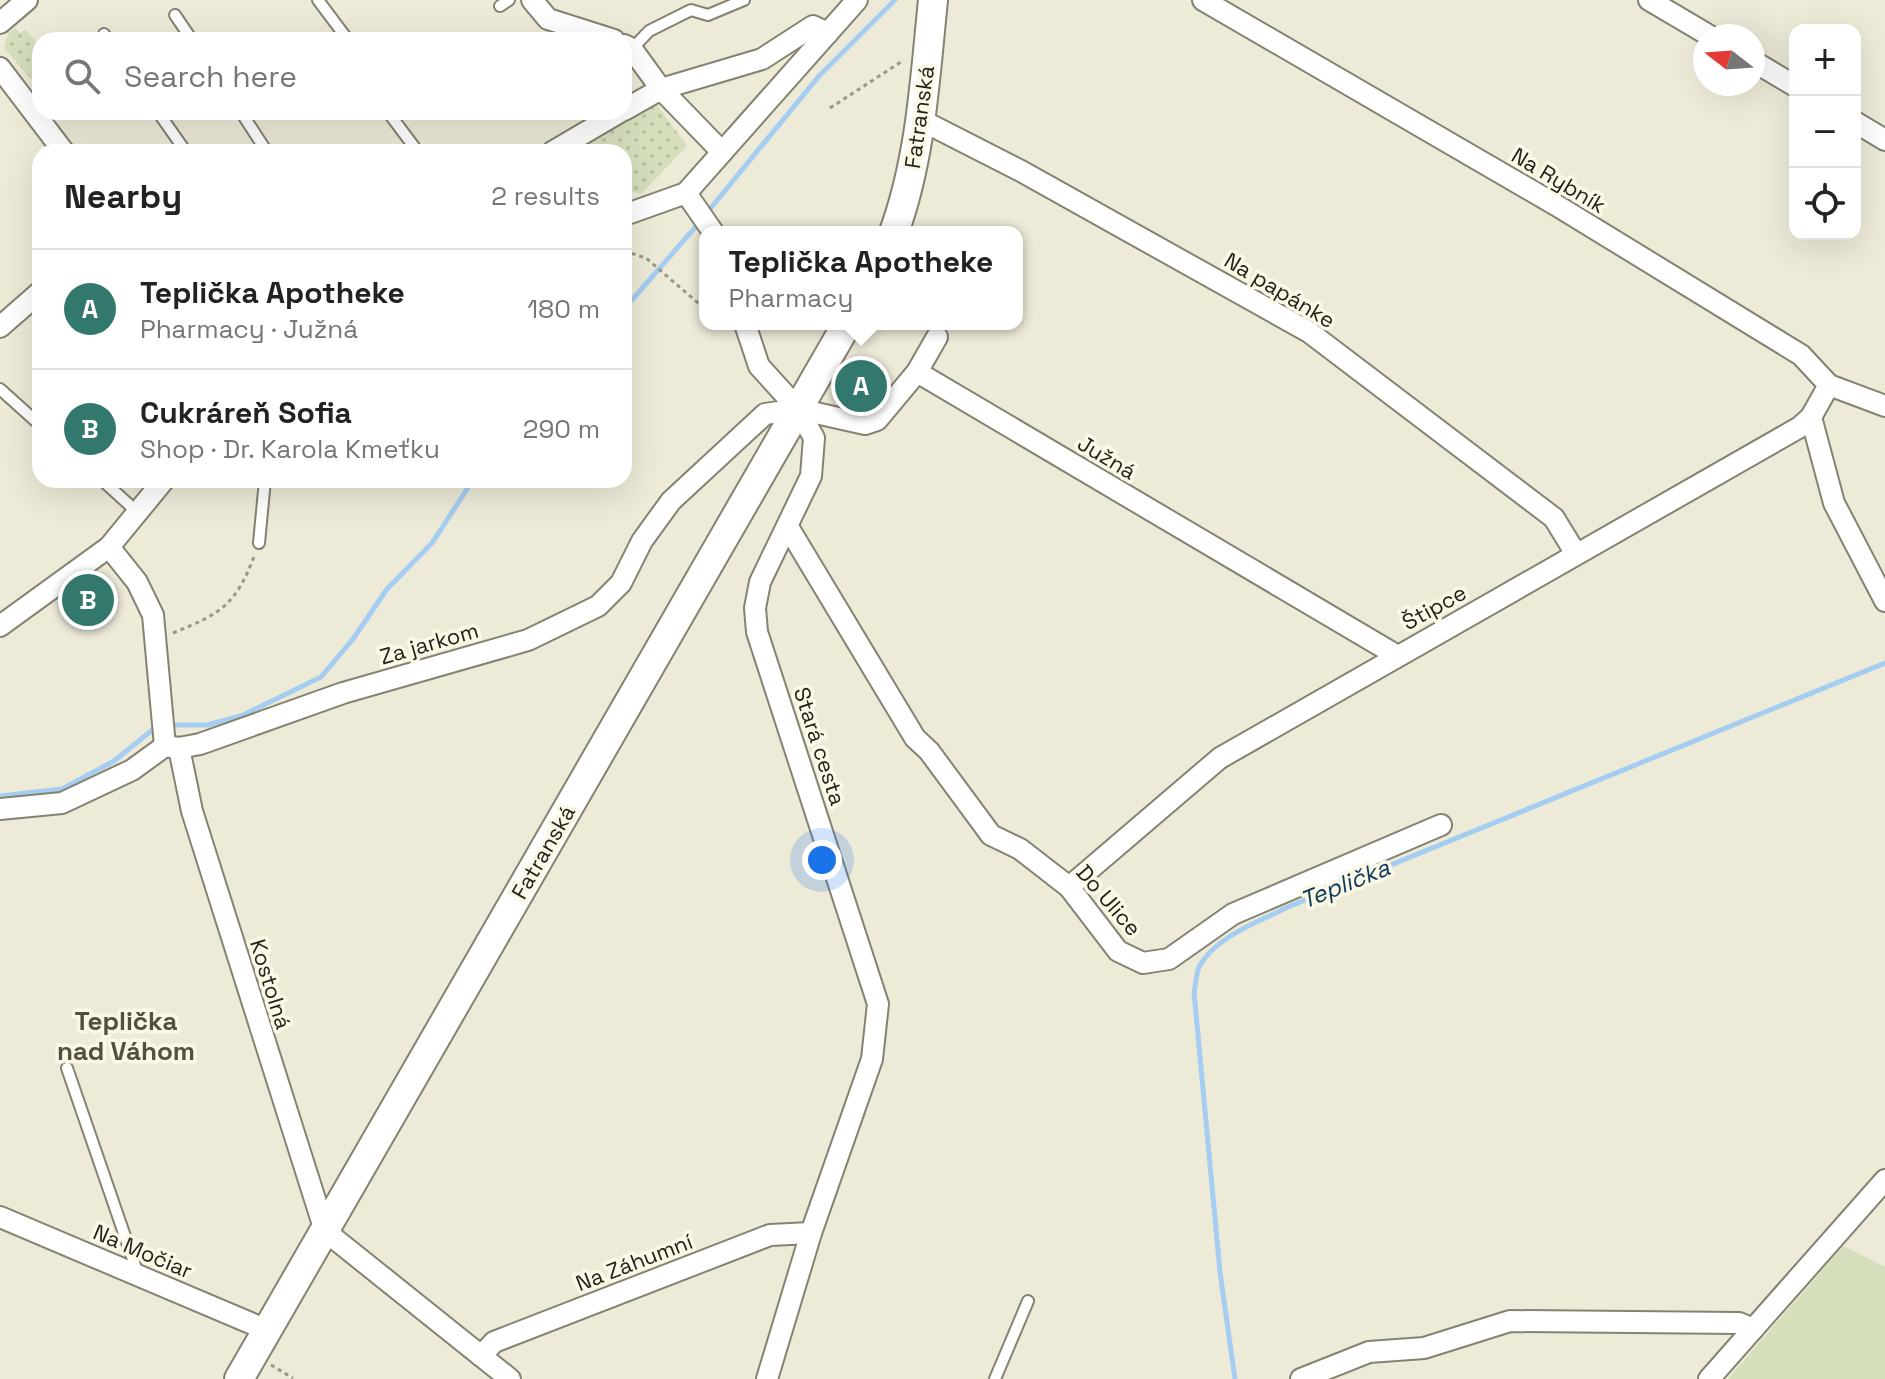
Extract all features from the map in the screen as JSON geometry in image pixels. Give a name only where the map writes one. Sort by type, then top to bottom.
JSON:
[{"type":"main road","name":"Fatranská","points":[[896,226],[909,184],[921,120],[933,0]]},
{"type":"main road","name":"Fatranská","points":[[239,1379],[844,330]]},
{"type":"street","points":[[0,23],[27,0]]},
{"type":"street","points":[[532,0],[548,19],[587,32]]},
{"type":"street","points":[[632,212],[686,193],[857,0]]},
{"type":"street","name":"Na Rybník","points":[[1203,0],[1556,205],[1801,355],[1829,385],[1885,406]]},
{"type":"street","points":[[1649,0],[1693,26]]},
{"type":"street","points":[[632,105],[661,89],[762,59],[813,26],[828,33]]},
{"type":"street","points":[[632,55],[722,152]]},
{"type":"street","points":[[0,68],[32,110]]},
{"type":"street","points":[[1765,68],[1789,82]]},
{"type":"street","points":[[40,120],[58,144]]},
{"type":"street","points":[[566,144],[607,120]]},
{"type":"street","name":"Na papánke","points":[[921,120],[1021,171],[1309,332],[1554,518],[1576,554]]},
{"type":"street","points":[[1861,126],[1885,140]]},
{"type":"street","points":[[686,193],[707,222]]},
{"type":"street","points":[[0,327],[32,299]]},
{"type":"street","name":"Stará cesta","points":[[747,330],[759,366],[798,409],[814,438],[811,476],[760,582],[755,608],[757,632],[878,1004],[872,1059],[811,1233],[767,1379]]},
{"type":"street","points":[[798,409],[865,424],[877,420],[917,372],[937,337]]},
{"type":"street","name":"Južná","points":[[917,372],[1396,655]]},
{"type":"street","name":"Štipce","points":[[1069,887],[1220,758],[1800,427],[1811,417],[1829,385]]},
{"type":"street","name":"Za jarkom","points":[[0,809],[62,803],[132,770],[168,736],[246,730],[343,693],[528,640],[598,606],[621,583],[642,541],[671,501],[765,414],[798,409]]},
{"type":"street","points":[[1811,417],[1834,503],[1885,601]]},
{"type":"street","points":[[0,626],[109,547],[157,488]]},
{"type":"street","name":"Do Ulice","points":[[788,527],[915,738],[929,751],[960,797],[991,835],[1020,849],[1069,887],[1118,951],[1130,959],[1156,964],[1169,959],[1233,914],[1441,825]]},
{"type":"street","name":"Kostolná","points":[[109,547],[143,593],[153,615],[168,736],[325,1231]]},
{"type":"street","points":[[1709,1379],[1885,1180]]},
{"type":"street","name":"Na Močiar","points":[[2,1223],[138,1275],[267,1330]]},
{"type":"street","points":[[325,1231],[510,1379]]},
{"type":"street","name":"Na Záhumní","points":[[481,1356],[494,1342],[770,1235],[811,1233]]},
{"type":"street","points":[[1301,1379],[1369,1352],[1424,1348],[1510,1321],[1739,1323],[1753,1329]]},
{"type":"lane","points":[[318,0],[342,32]]},
{"type":"lane","points":[[632,40],[690,5],[708,15],[744,0]]},
{"type":"lane","points":[[175,15],[187,32]]},
{"type":"lane","points":[[164,120],[180,144]]},
{"type":"lane","points":[[246,120],[262,144]]},
{"type":"lane","points":[[394,120],[412,144]]},
{"type":"lane","points":[[0,389],[32,418]]},
{"type":"lane","points":[[111,488],[136,511]]},
{"type":"lane","points":[[259,543],[264,488]]},
{"type":"lane","points":[[67,1068],[138,1275]]},
{"type":"lane","points":[[995,1379],[1028,1301]]},
{"type":"path","points":[[830,108],[904,60]]},
{"type":"path","points":[[632,254],[649,260],[699,303]]},
{"type":"path","points":[[155,640],[221,612],[248,572],[259,543]]},
{"type":"green space","points":[[15,28],[20,33],[25,29],[32,37],[32,80],[4,48],[8,34]]},
{"type":"green space","points":[[654,101],[687,146],[641,194],[632,191],[632,144],[583,144],[623,120],[632,120],[632,114]]},
{"type":"green space","points":[[1843,1246],[1885,1267],[1885,1379],[1728,1379]]},
{"type":"waterway","points":[[705,215],[819,76],[895,0]]},
{"type":"waterway","points":[[632,300],[699,223]]},
{"type":"waterway","points":[[166,725],[207,725],[241,716],[321,677],[353,639],[387,589],[432,543],[468,488]]},
{"type":"waterway","name":"Teplička","points":[[1235,1379],[1220,1272],[1194,992],[1198,970],[1206,956],[1239,931],[1288,907],[1885,663]]},
{"type":"waterway","points":[[0,796],[62,789],[114,761],[156,727]]},
{"type":"place","name":"Teplička Apotheke","points":[[861,386]]},
{"type":"place","name":"Cukráreň Sofia","points":[[88,600]]},
{"type":"district","name":"Teplička nad Váhom","points":[[126,1036]]}]
